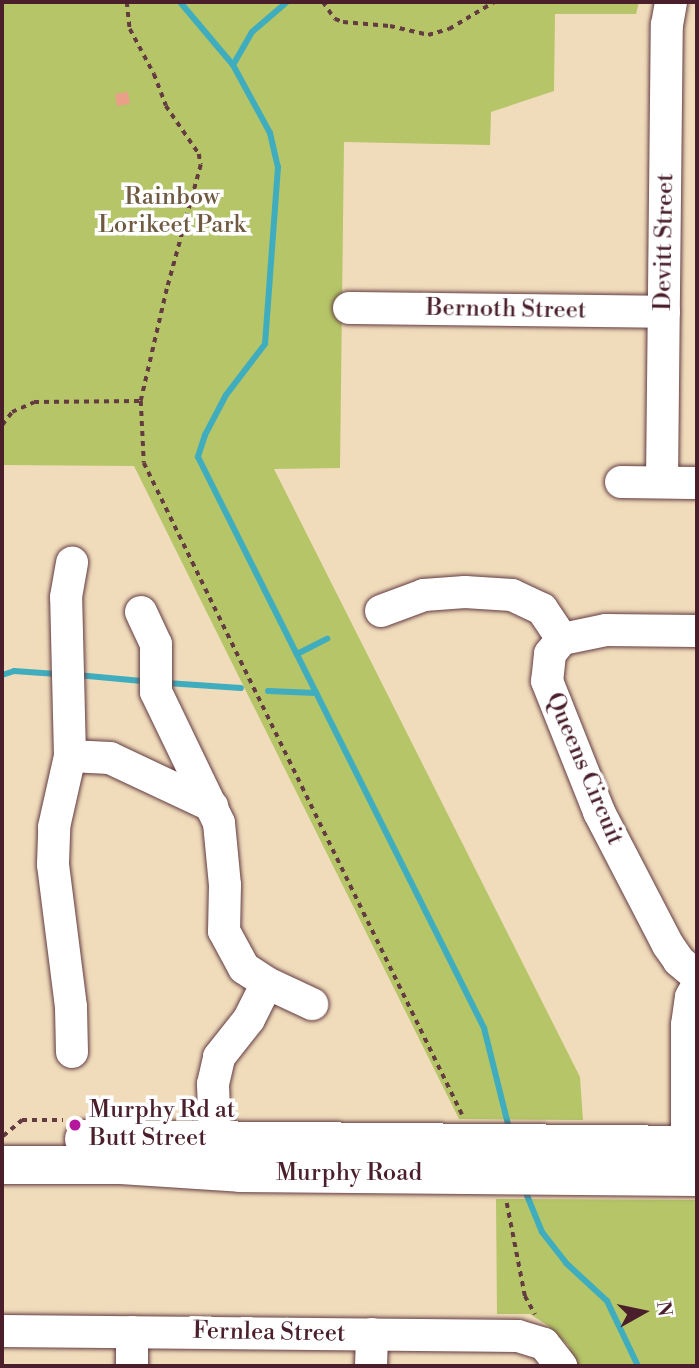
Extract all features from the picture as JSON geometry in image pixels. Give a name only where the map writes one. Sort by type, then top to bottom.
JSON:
[{"type":"main road","name":"Murphy Road","points":[[9,1132],[215,1139],[480,1143],[692,1161]]},
{"type":"main road","name":"Murphy Road","points":[[2,1165],[121,1165],[240,1173],[692,1161]]},
{"type":"street","name":"Devitt Street","points":[[662,482],[667,25],[671,2]]},
{"type":"street","name":"Bernoth Street","points":[[349,308],[664,312]]},
{"type":"street","points":[[621,481],[694,483]]},
{"type":"street","points":[[72,563],[66,609],[70,756],[54,827],[53,864],[71,1007],[72,1052]]},
{"type":"street","points":[[381,611],[424,595],[465,592],[512,595],[542,609],[562,639],[606,630],[697,631]]},
{"type":"street","points":[[141,612],[156,644],[156,692],[219,823],[224,931],[244,968],[267,983],[312,1004]]},
{"type":"street","name":"Queens Circuit","points":[[562,639],[550,654],[547,667],[549,692],[599,812],[652,914],[679,961],[697,976]]},
{"type":"street","points":[[70,756],[110,758],[212,806]]},
{"type":"street","points":[[215,1139],[213,1084],[219,1057],[248,1018],[267,983]]},
{"type":"street","points":[[692,1161],[687,1025],[691,997],[697,986]]},
{"type":"street","points":[[536,1329],[561,1366]]},
{"type":"street","name":"Fernlea Street","points":[[2,1331],[372,1334],[536,1329]]},
{"type":"street","points":[[132,1332],[132,1366]]},
{"type":"street","points":[[371,1366],[372,1334]]},
{"type":"path","points":[[127,2],[130,29],[154,74],[166,106],[199,154],[201,165],[167,289],[141,401],[144,463],[467,1125],[480,1126],[480,1143]]},
{"type":"path","points":[[324,2],[335,19],[343,22],[390,26],[428,35],[449,29],[494,2]]},
{"type":"path","points":[[2,425],[12,412],[34,402],[141,401]]},
{"type":"path","points":[[507,1202],[525,1296],[536,1329]]},
{"type":"green space","name":"Rainbow Lorikeet Park","points":[[2,2],[639,2],[636,14],[555,14],[554,91],[491,112],[490,145],[344,142],[340,468],[274,469],[580,1077],[583,1120],[459,1119],[134,466],[2,465]]},
{"type":"green space","points":[[496,1199],[697,1200],[697,1366],[577,1366],[568,1345],[547,1325],[530,1314],[497,1314]]},
{"type":"building","points":[[128,92],[130,104],[117,106],[115,94]]},
{"type":"waterway","points":[[180,2],[233,65],[270,133],[278,167],[265,344],[226,395],[205,435],[198,457],[484,1028],[508,1124]]},
{"type":"waterway","points":[[233,65],[252,32],[287,2]]},
{"type":"waterway","points":[[297,654],[327,639]]},
{"type":"waterway","points":[[2,675],[14,671],[53,674]]},
{"type":"waterway","points":[[77,675],[142,681]]},
{"type":"waterway","points":[[167,683],[241,688]]},
{"type":"waterway","points":[[268,691],[316,693]]},
{"type":"waterway","points":[[526,1193],[542,1232],[566,1263],[607,1301],[638,1366]]},
{"type":"place","name":"Murphy Rd at Butt Street","points":[[75,1125]]}]
